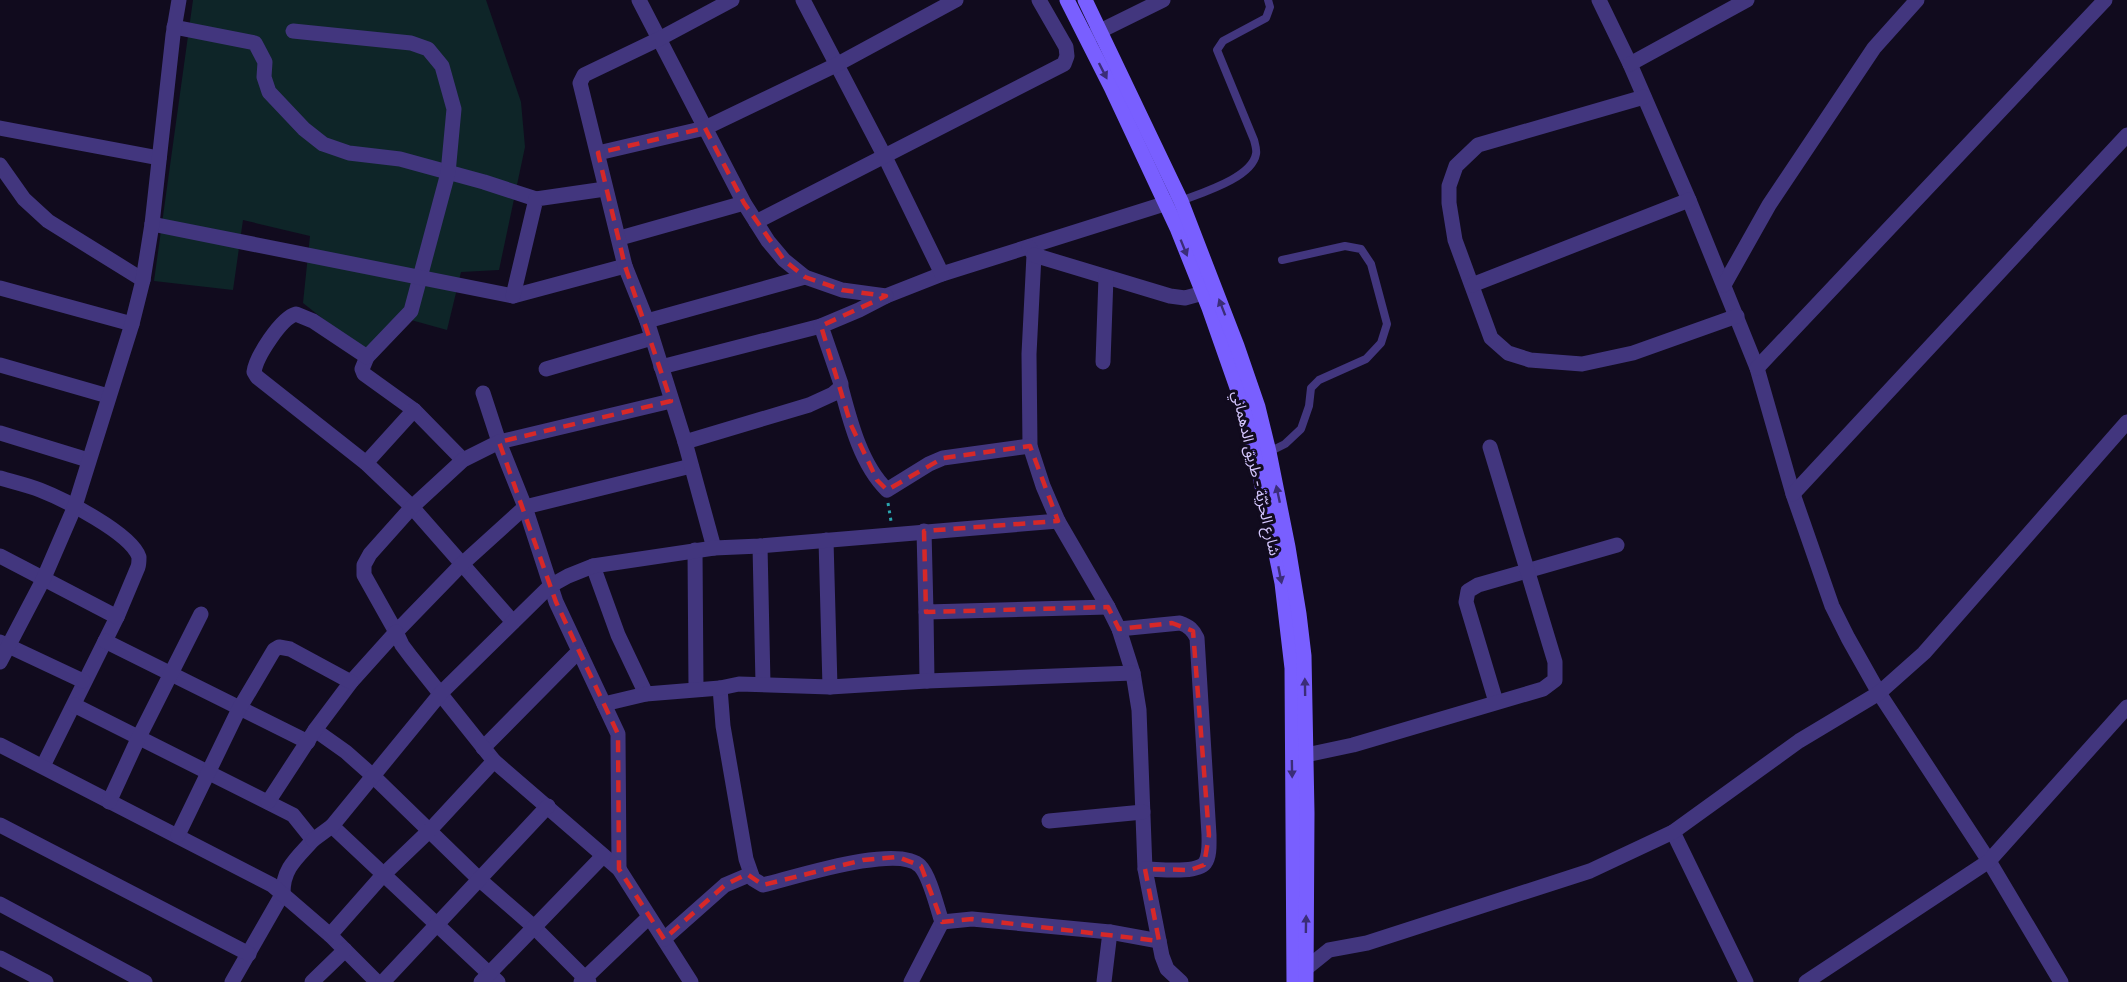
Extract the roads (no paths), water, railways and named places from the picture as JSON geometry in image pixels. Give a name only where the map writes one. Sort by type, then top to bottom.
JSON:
[{"type":"main road","name":"شارع الحرّيّة - طريق الدهماني","points":[[1067,0],[1177,228],[1263,454],[1282,516],[1304,656],[1306,755],[1297,979]]},
{"type":"main road","name":"شارع الحرّيّة - طريق الدهماني","points":[[1084,0],[1181,201],[1237,346],[1258,408],[1292,668],[1297,979]]},
{"type":"street","points":[[0,662],[5,643],[43,580],[75,506],[132,324],[143,280],[152,224],[179,0]]},
{"type":"street","points":[[639,0],[744,203],[768,241],[784,260],[805,277],[842,290],[886,296]]},
{"type":"street","points":[[714,548],[647,321],[625,266],[620,238],[581,94],[581,78],[732,0]]},
{"type":"street","points":[[803,0],[885,157],[942,274]]},
{"type":"street","points":[[598,153],[705,128],[836,65],[956,0]]},
{"type":"street","points":[[756,222],[1064,64],[1067,56],[1065,47],[1040,0]]},
{"type":"street","points":[[1086,38],[1163,0]]},
{"type":"street","points":[[1599,0],[1630,64],[1689,200],[1757,368],[1793,494],[1832,606],[1879,693],[1989,861],[2061,982]]},
{"type":"street","points":[[1630,64],[1747,0]]},
{"type":"street","points":[[1724,285],[1768,206],[1868,58],[1917,0]]},
{"type":"street","points":[[1757,368],[2106,0]]},
{"type":"street","points":[[174,27],[255,43],[265,62],[264,77],[269,92],[304,129],[323,144],[349,153],[400,159],[536,199],[605,189]]},
{"type":"street","points":[[293,31],[411,43],[428,50],[442,66],[453,109],[448,172],[421,278],[411,311],[367,357],[362,369],[364,374],[414,410],[463,460]]},
{"type":"street","points":[[1644,97],[1478,145],[1456,166],[1449,186],[1449,203],[1455,240],[1491,338],[1508,353],[1530,360],[1581,364],[1633,353],[1737,316]]},
{"type":"street","points":[[0,128],[159,158]]},
{"type":"street","points":[[1793,494],[2127,135]]},
{"type":"street","points":[[0,165],[24,199],[48,221],[143,280]]},
{"type":"street","points":[[513,296],[536,199]]},
{"type":"street","points":[[1472,285],[1689,200]]},
{"type":"street","points":[[661,368],[821,326],[886,296],[942,274],[1032,251],[1164,204],[1181,201]]},
{"type":"street","points":[[620,238],[744,203]]},
{"type":"street","points":[[152,224],[513,296],[625,266]]},
{"type":"street","points":[[1032,251],[1170,296],[1185,298],[1203,293]]},
{"type":"street","points":[[1032,251],[1029,354],[1030,446],[1043,486],[1058,521],[1119,629],[1133,673],[1139,710],[1145,869],[1167,976],[1181,982]]},
{"type":"street","points":[[647,321],[805,277]]},
{"type":"street","points":[[1103,362],[1106,277]]},
{"type":"street","points":[[0,288],[132,324]]},
{"type":"street","points":[[367,357],[313,321],[296,314],[289,316],[264,348],[255,363],[254,372],[257,377],[366,463],[412,507],[513,622]]},
{"type":"street","points":[[821,326],[851,426],[877,480],[887,490],[928,464],[943,458],[1030,446]]},
{"type":"street","points":[[546,369],[652,338]]},
{"type":"street","points":[[0,365],[108,396]]},
{"type":"street","points":[[684,442],[809,405],[833,394],[841,387]]},
{"type":"street","points":[[483,393],[499,442],[525,507],[556,602],[618,734],[619,869]]},
{"type":"street","points":[[671,401],[499,442],[463,460],[412,507],[370,554],[364,565],[364,575],[402,645],[483,748],[494,761],[619,869],[691,982]]},
{"type":"street","points":[[366,463],[414,410]]},
{"type":"street","points":[[1297,979],[1329,950],[1367,943],[1590,871],[1673,832],[1791,746],[1879,693],[1924,653],[2127,422]]},
{"type":"street","points":[[0,433],[88,459]]},
{"type":"street","points":[[1306,755],[1353,745],[1543,689],[1555,680],[1555,662],[1490,447]]},
{"type":"street","points":[[268,802],[351,682],[461,565],[525,507],[691,466]]},
{"type":"street","points":[[0,478],[38,489],[75,506],[116,532],[139,558],[138,567],[117,617],[83,681],[74,705],[43,766]]},
{"type":"street","points":[[232,982],[284,893],[283,883],[287,869],[313,840],[332,826],[441,693],[550,586],[593,566],[695,550],[1058,521]]},
{"type":"street","points":[[924,531],[927,681]]},
{"type":"street","points":[[826,540],[830,687]]},
{"type":"street","points":[[1496,702],[1466,602],[1468,591],[1478,585],[1617,545]]},
{"type":"street","points":[[760,546],[763,684]]},
{"type":"street","points":[[695,550],[696,689]]},
{"type":"street","points":[[0,556],[117,617]]},
{"type":"street","points":[[593,566],[618,635],[646,694]]},
{"type":"street","points":[[926,612],[1108,607]]},
{"type":"street","points":[[109,802],[201,614]]},
{"type":"street","points":[[1119,629],[1180,623],[1187,625],[1197,638],[1209,835],[1207,860],[1204,865],[1190,870],[1145,869]]},
{"type":"street","points":[[105,642],[239,708],[312,736],[346,752],[480,880],[534,927],[585,981],[649,917]]},
{"type":"street","points":[[5,643],[83,681]]},
{"type":"street","points":[[178,835],[239,708],[270,655],[279,647],[290,649],[351,682]]},
{"type":"street","points":[[483,748],[579,651]]},
{"type":"street","points":[[604,704],[646,694],[720,688],[739,684],[830,687],[1133,673]]},
{"type":"street","points":[[720,688],[723,726],[746,859],[753,879],[763,885],[863,860],[898,857],[921,866],[942,922],[911,982]]},
{"type":"street","points":[[74,705],[293,815],[313,840]]},
{"type":"street","points":[[1806,982],[1989,861],[2127,708]]},
{"type":"street","points":[[0,745],[272,885],[330,935],[377,982]]},
{"type":"street","points":[[330,935],[382,876],[430,830],[494,761]]},
{"type":"street","points":[[383,982],[548,806]]},
{"type":"street","points":[[1049,821],[1143,813]]},
{"type":"street","points":[[0,825],[249,954]]},
{"type":"street","points":[[332,826],[489,979],[534,927],[603,856]]},
{"type":"street","points":[[1673,832],[1746,982]]},
{"type":"street","points":[[664,939],[725,885],[751,874]]},
{"type":"street","points":[[0,904],[145,982]]},
{"type":"street","points":[[942,922],[972,919],[1110,932],[1159,941]]},
{"type":"street","points":[[1104,982],[1110,932]]},
{"type":"street","points":[[312,982],[345,950]]},
{"type":"street","points":[[0,958],[46,982]]},
{"type":"lane","points":[[1181,201],[1233,180],[1250,166],[1256,154],[1254,140],[1217,50],[1223,40],[1266,18],[1270,7],[1268,0]]},
{"type":"lane","points":[[1263,454],[1285,444],[1300,429],[1309,406],[1311,388],[1319,380],[1366,359],[1382,343],[1387,324],[1371,264],[1361,249],[1346,246],[1282,260]]}]
